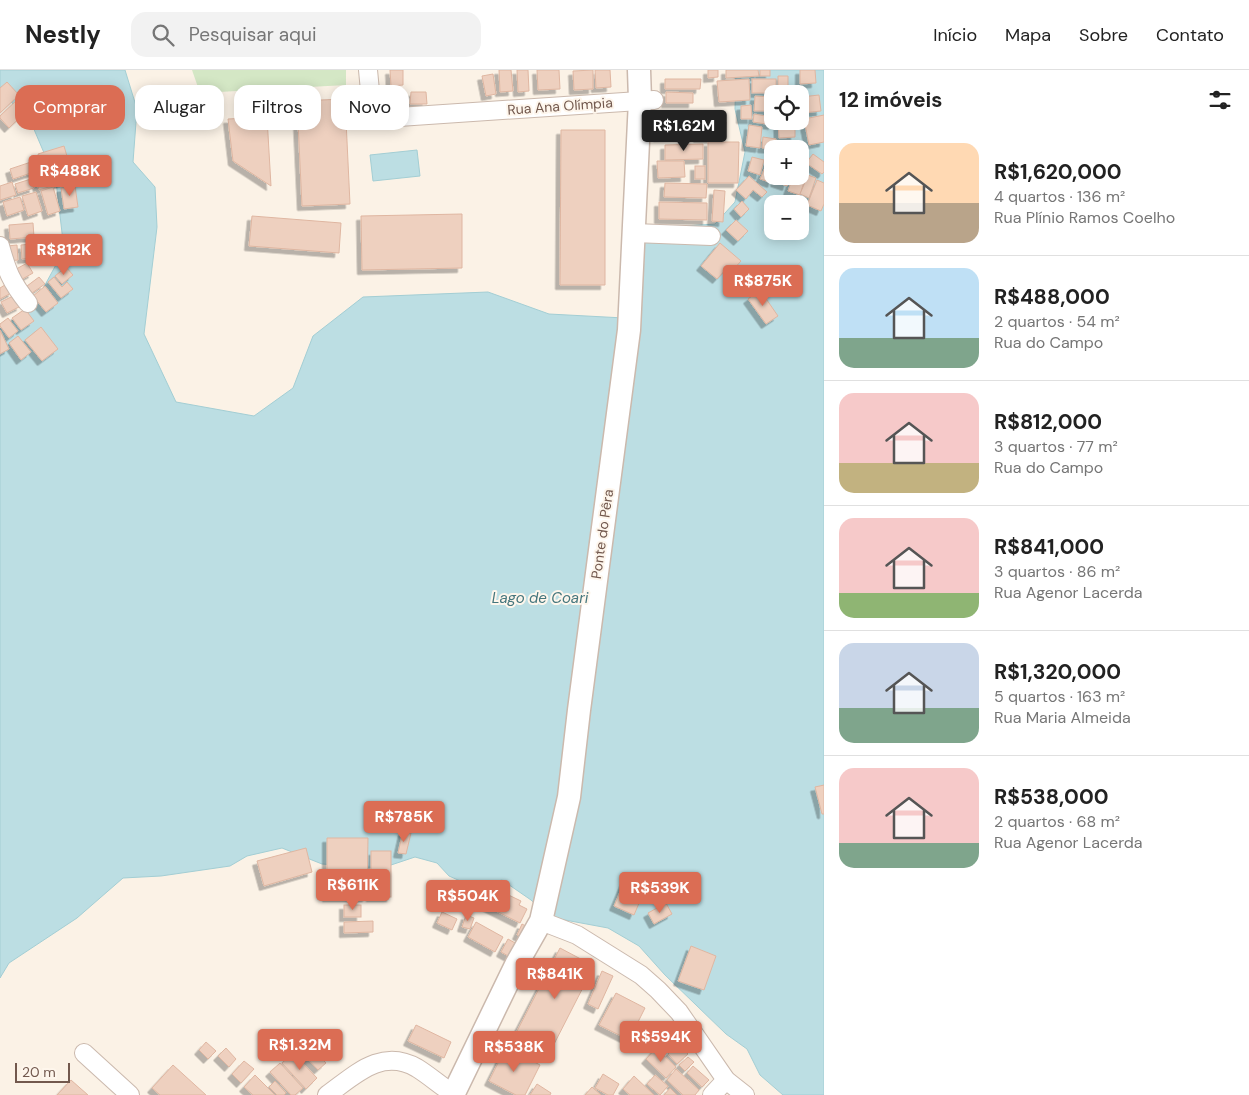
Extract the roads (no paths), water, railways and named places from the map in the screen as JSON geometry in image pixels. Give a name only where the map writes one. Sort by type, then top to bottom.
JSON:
[{"type":"street","name":"Rua Ana Olímpia","points":[[368,70],[372,112],[376,116],[384,118],[647,100]]},
{"type":"street","points":[[639,70],[647,100]]},
{"type":"street","points":[[647,100],[654,70]]},
{"type":"street","name":"Ponte do Pêra","points":[[454,1095],[516,965],[541,921],[569,797],[629,330],[637,162],[647,100]]},
{"type":"street","points":[[634,233],[711,236]]},
{"type":"street","points":[[0,246],[7,272],[15,288],[28,303]]},
{"type":"street","points":[[541,921],[576,935],[641,975],[679,1012],[726,1080],[745,1095]]},
{"type":"street","points":[[84,1053],[130,1095]]},
{"type":"street","points":[[327,1095],[370,1064],[386,1061],[415,1067],[454,1095]]},
{"type":"street","points":[[712,1095],[726,1080]]},
{"type":"water","name":"Lago de Coari","points":[[0,70],[125,70],[135,102],[133,162],[155,187],[157,227],[144,334],[176,402],[254,416],[293,388],[313,336],[363,297],[488,292],[549,314],[624,318],[627,255],[654,228],[715,224],[735,202],[745,152],[735,109],[736,70],[824,70],[824,1095],[783,1095],[760,1075],[747,1049],[726,1034],[665,975],[639,946],[608,928],[549,917],[531,900],[502,880],[474,887],[449,876],[437,863],[415,857],[382,868],[322,864],[282,848],[247,856],[230,866],[161,876],[123,878],[77,918],[9,963],[0,978],[0,329],[33,307],[64,250],[56,181],[34,130],[125,130],[125,85],[15,85],[15,106],[0,89]]},
{"type":"water","points":[[417,150],[420,176],[373,181],[370,155]]}]
